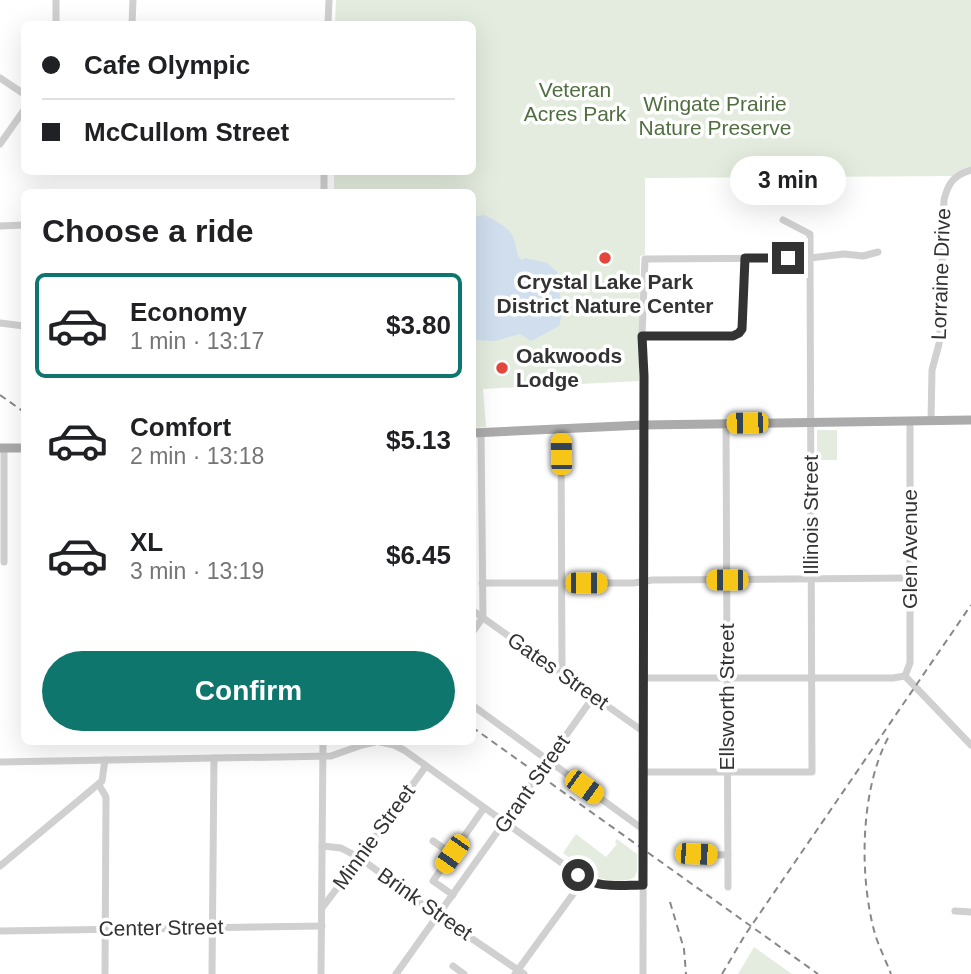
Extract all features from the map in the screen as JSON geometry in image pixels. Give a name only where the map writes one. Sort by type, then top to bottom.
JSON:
[{"type":"main road","points":[[477,433],[643,425],[971,420]]},
{"type":"main road","points":[[2,448],[21,448]]},
{"type":"street","points":[[56,0],[56,21]]},
{"type":"street","points":[[132,21],[133,0]]},
{"type":"street","points":[[328,21],[329,0]]},
{"type":"street","points":[[0,78],[21,92]]},
{"type":"street","points":[[0,144],[21,114]]},
{"type":"street","name":"Lorraine Drive","points":[[931,421],[932,370],[940,334],[944,200],[951,180],[971,170]]},
{"type":"street","name":"Illinois Street","points":[[727,772],[812,772],[810,234],[783,220]]},
{"type":"street","points":[[0,226],[21,225]]},
{"type":"street","points":[[643,974],[642,336],[645,259],[810,258],[844,254],[863,256],[878,252]]},
{"type":"street","points":[[642,336],[733,336],[739,333],[742,329],[745,258]]},
{"type":"street","points":[[0,323],[21,326]]},
{"type":"street","name":"Glen Avenue","points":[[905,676],[909,663],[910,421]]},
{"type":"street","name":"Ellsworth Street","points":[[726,424],[728,887]]},
{"type":"street","points":[[561,428],[562,673]]},
{"type":"street","points":[[476,627],[483,617],[477,433]]},
{"type":"street","points":[[2,448],[4,562]]},
{"type":"street","points":[[482,583],[910,578]]},
{"type":"street","name":"Gates Street","points":[[476,613],[644,732]]},
{"type":"street","points":[[644,678],[905,676],[971,745]]},
{"type":"street","name":"Grant Street","points":[[396,974],[594,696]]},
{"type":"street","points":[[476,708],[643,830]]},
{"type":"street","points":[[321,974],[323,745]]},
{"type":"street","points":[[0,762],[323,756],[337,755],[362,745]]},
{"type":"street","points":[[394,745],[584,879],[601,885],[643,885]]},
{"type":"street","points":[[212,974],[214,758]]},
{"type":"street","points":[[0,866],[99,785],[103,778],[105,760]]},
{"type":"street","name":"Minnie Street","points":[[322,908],[426,766]]},
{"type":"street","points":[[644,772],[727,772]]},
{"type":"street","points":[[99,785],[106,797],[104,974]]},
{"type":"street","points":[[453,895],[433,881],[484,808]]},
{"type":"street","points":[[433,841],[452,854]]},
{"type":"street","name":"Brink Street","points":[[322,846],[341,848],[360,858],[519,973]]},
{"type":"street","points":[[688,854],[728,855]]},
{"type":"street","points":[[519,973],[584,879]]},
{"type":"street","points":[[955,911],[971,912]]},
{"type":"street","name":"Center Street","points":[[0,931],[321,926]]},
{"type":"street","points":[[453,966],[464,974]]},
{"type":"green space","name":"Veteran Acres Park","points":[[336,0],[971,0],[971,170],[955,176],[645,178],[645,255],[640,256],[639,381],[483,389],[486,427],[476,428],[476,189],[334,189],[334,175],[476,175],[476,21],[335,21]]},
{"type":"green space","points":[[817,430],[837,430],[837,460],[817,460]]},
{"type":"green space","points":[[576,834],[606,857],[617,844],[617,839],[637,854],[635,877],[616,881],[596,877],[597,873],[590,868],[588,871],[563,853]]},
{"type":"green space","points":[[754,947],[792,974],[738,974]]},
{"type":"water","points":[[484,215],[508,230],[522,260],[525,258],[547,263],[557,272],[562,314],[559,326],[531,341],[520,334],[495,341],[476,340],[476,216]]},
{"type":"railway","points":[[0,395],[21,410]]},
{"type":"railway","points":[[722,974],[745,935],[971,605]]},
{"type":"railway","points":[[476,730],[818,974]]},
{"type":"railway","points":[[888,738],[879,759],[867,808],[865,861],[866,887],[875,934],[891,974]]},
{"type":"railway","points":[[670,902],[684,949],[686,974]]},
{"type":"place","name":"Crystal Lake Park District Nature Center","points":[[605,258]]},
{"type":"place","name":"Oakwoods Lodge","points":[[502,368]]},
{"type":"route","points":[[578,875],[601,885],[643,885],[642,336],[733,336],[739,333],[742,329],[745,258],[788,258]]},
{"type":"park label","name":"Wingate Prairie Nature Preserve","points":[[715,116]]}]
